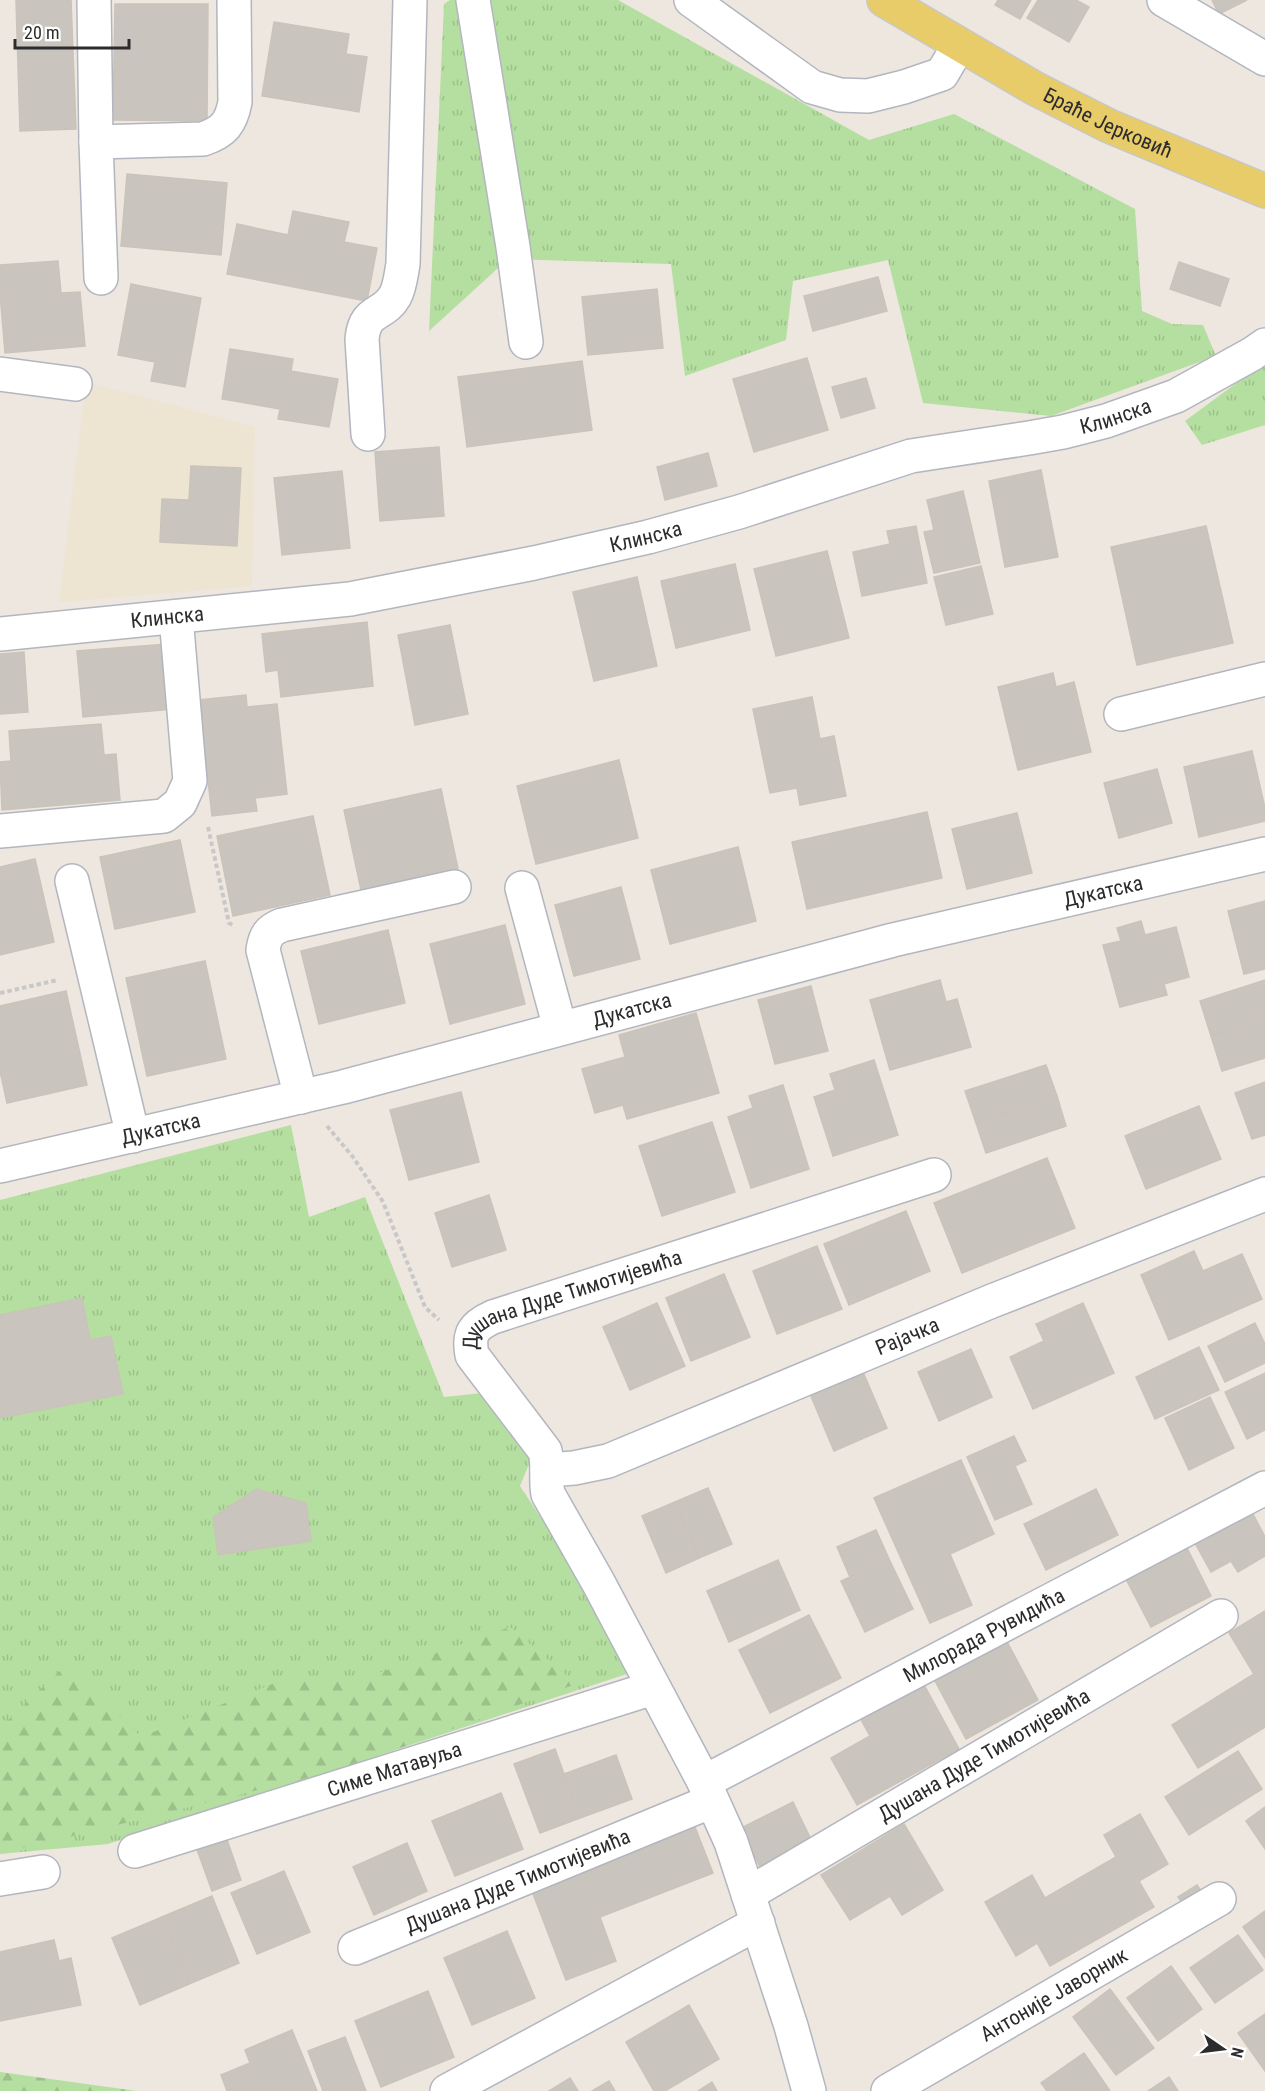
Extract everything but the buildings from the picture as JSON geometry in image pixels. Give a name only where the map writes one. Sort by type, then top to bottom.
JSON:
[{"type":"main road","name":"Браће Јерковић","points":[[884,0],[1034,88],[1109,126],[1265,191]]},
{"type":"street","points":[[94,0],[101,278]]},
{"type":"street","points":[[96,142],[203,139],[214,135],[232,118],[235,102],[234,0]]},
{"type":"street","points":[[368,434],[362,339],[364,327],[368,319],[389,304],[394,296],[403,264],[410,0]]},
{"type":"street","points":[[473,0],[526,342]]},
{"type":"street","points":[[691,0],[812,87],[840,95],[868,96],[942,74],[959,45]]},
{"type":"street","points":[[1164,0],[1265,59]]},
{"type":"street","name":"Клинска","points":[[0,634],[350,599],[534,563],[648,537],[750,508],[911,456],[1040,436],[1106,421],[1176,396],[1265,345]]},
{"type":"street","points":[[0,374],[75,384]]},
{"type":"street","points":[[0,831],[164,816],[180,803],[190,781],[176,617]]},
{"type":"street","points":[[1121,714],[1265,679]]},
{"type":"street","name":"Дукатска","points":[[0,1166],[411,1070],[892,940],[1265,854]]},
{"type":"street","points":[[72,881],[133,1136]]},
{"type":"street","points":[[301,1097],[263,950],[265,938],[271,929],[454,886]]},
{"type":"street","points":[[522,888],[560,1028]]},
{"type":"street","name":"Душана Дуде Тимотијевића","points":[[809,2091],[731,1842],[708,1792],[598,1582],[548,1494],[545,1451],[472,1355],[470,1344],[472,1331],[493,1317],[934,1174]]},
{"type":"street","name":"Рајачка","points":[[547,1470],[574,1468],[608,1461],[992,1301],[1265,1194]]},
{"type":"street","name":"Милорада Рувидића","points":[[708,1792],[1265,1488]]},
{"type":"street","name":"Душана Дуде Тимотијевића","points":[[447,2091],[753,1909],[1221,1616]]},
{"type":"street","name":"Симе Матавуља","points":[[135,1851],[653,1688]]},
{"type":"street","name":"Душана Дуде Тимотијевића","points":[[355,1948],[708,1792]]},
{"type":"street","points":[[0,1879],[43,1872]]},
{"type":"street","name":"Антоније Јаворник","points":[[888,2091],[1219,1899]]},
{"type":"path","points":[[180,803],[209,828],[229,923],[265,938]]},
{"type":"path","points":[[0,993],[94,972]]},
{"type":"path","points":[[301,1097],[353,1157],[383,1202],[425,1307],[446,1327],[472,1331]]},
{"type":"shaded area","points":[[86,382],[255,427],[252,586],[59,602]]},
{"type":"green space","points":[[450,0],[618,0],[869,140],[954,114],[1135,209],[1142,311],[1172,324],[1203,325],[1216,356],[1051,416],[923,403],[888,260],[793,281],[786,340],[685,376],[671,264],[508,259],[429,331],[444,4]]},
{"type":"green space","points":[[1265,362],[1265,425],[1202,445],[1185,421]]},
{"type":"green space","points":[[291,1125],[309,1217],[365,1197],[444,1397],[483,1393],[532,1457],[520,1486],[586,1586],[636,1671],[108,1844],[0,1854],[0,1200]]},
{"type":"green space","points":[[510,1627],[576,1684],[339,1770],[0,1854],[2,1726],[66,1665],[141,1737],[292,1676],[353,1682]]},
{"type":"green space","points":[[0,2072],[137,2091],[0,2091]]}]
